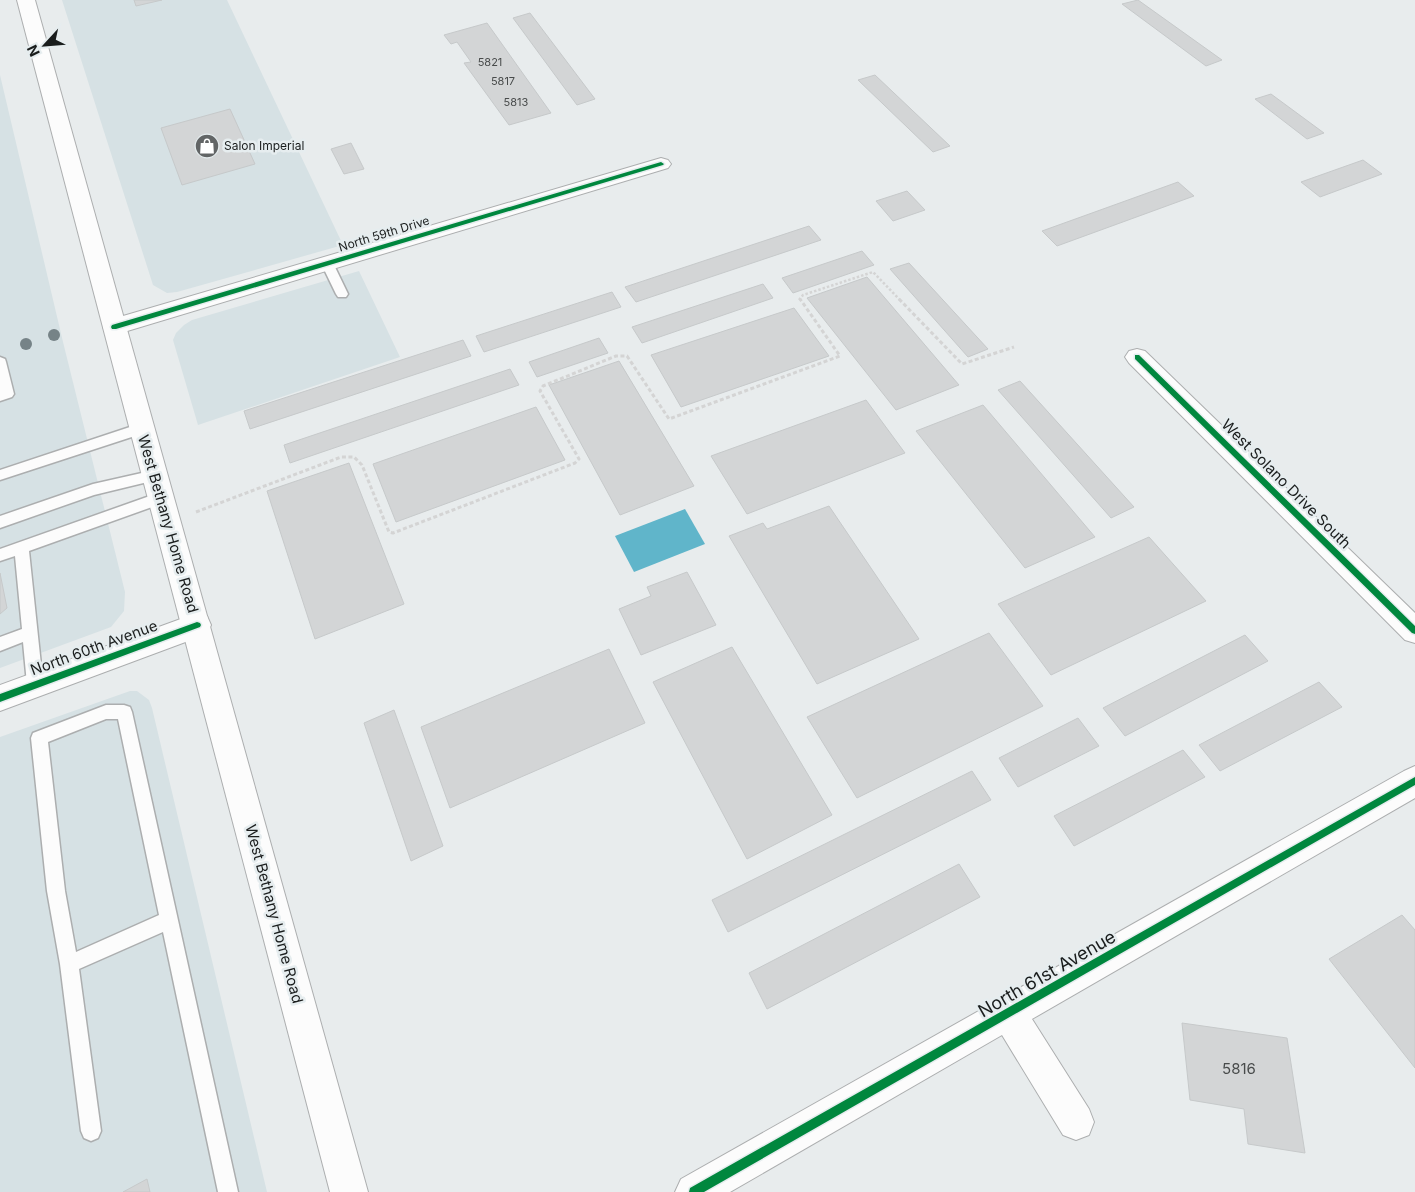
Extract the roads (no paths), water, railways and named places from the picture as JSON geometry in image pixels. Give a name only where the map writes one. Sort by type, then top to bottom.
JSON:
[{"type":"street","name":"West Bethany Home Road","points":[[26,0],[197,625],[349,1192]]},
{"type":"street","name":"North 59th Drive","points":[[114,327],[661,164]]},
{"type":"street","name":"West Solano Drive South","points":[[1137,357],[1415,631]]},
{"type":"street","name":"North 60th Avenue","points":[[0,698],[197,625]]},
{"type":"street","name":"North 61st Avenue","points":[[694,1192],[1415,781]]},
{"type":"street","points":[[1008,1013],[1076,1122]]},
{"type":"lane","points":[[327,263],[342,294]]},
{"type":"lane","points":[[0,362],[7,394],[0,396]]},
{"type":"lane","points":[[0,475],[142,428]]},
{"type":"lane","points":[[0,522],[93,490],[161,499]]},
{"type":"lane","points":[[0,555],[161,499]]},
{"type":"lane","points":[[21,548],[35,684]]},
{"type":"lane","points":[[0,644],[30,633]]},
{"type":"lane","points":[[92,1131],[69,964],[56,892],[39,738],[106,712],[124,712],[228,1192]]},
{"type":"lane","points":[[69,964],[169,920]]},
{"type":"water","points":[[685,509],[705,544],[634,572],[615,536]]},
{"type":"place","name":"Salon Imperial","points":[[207,146]]}]
